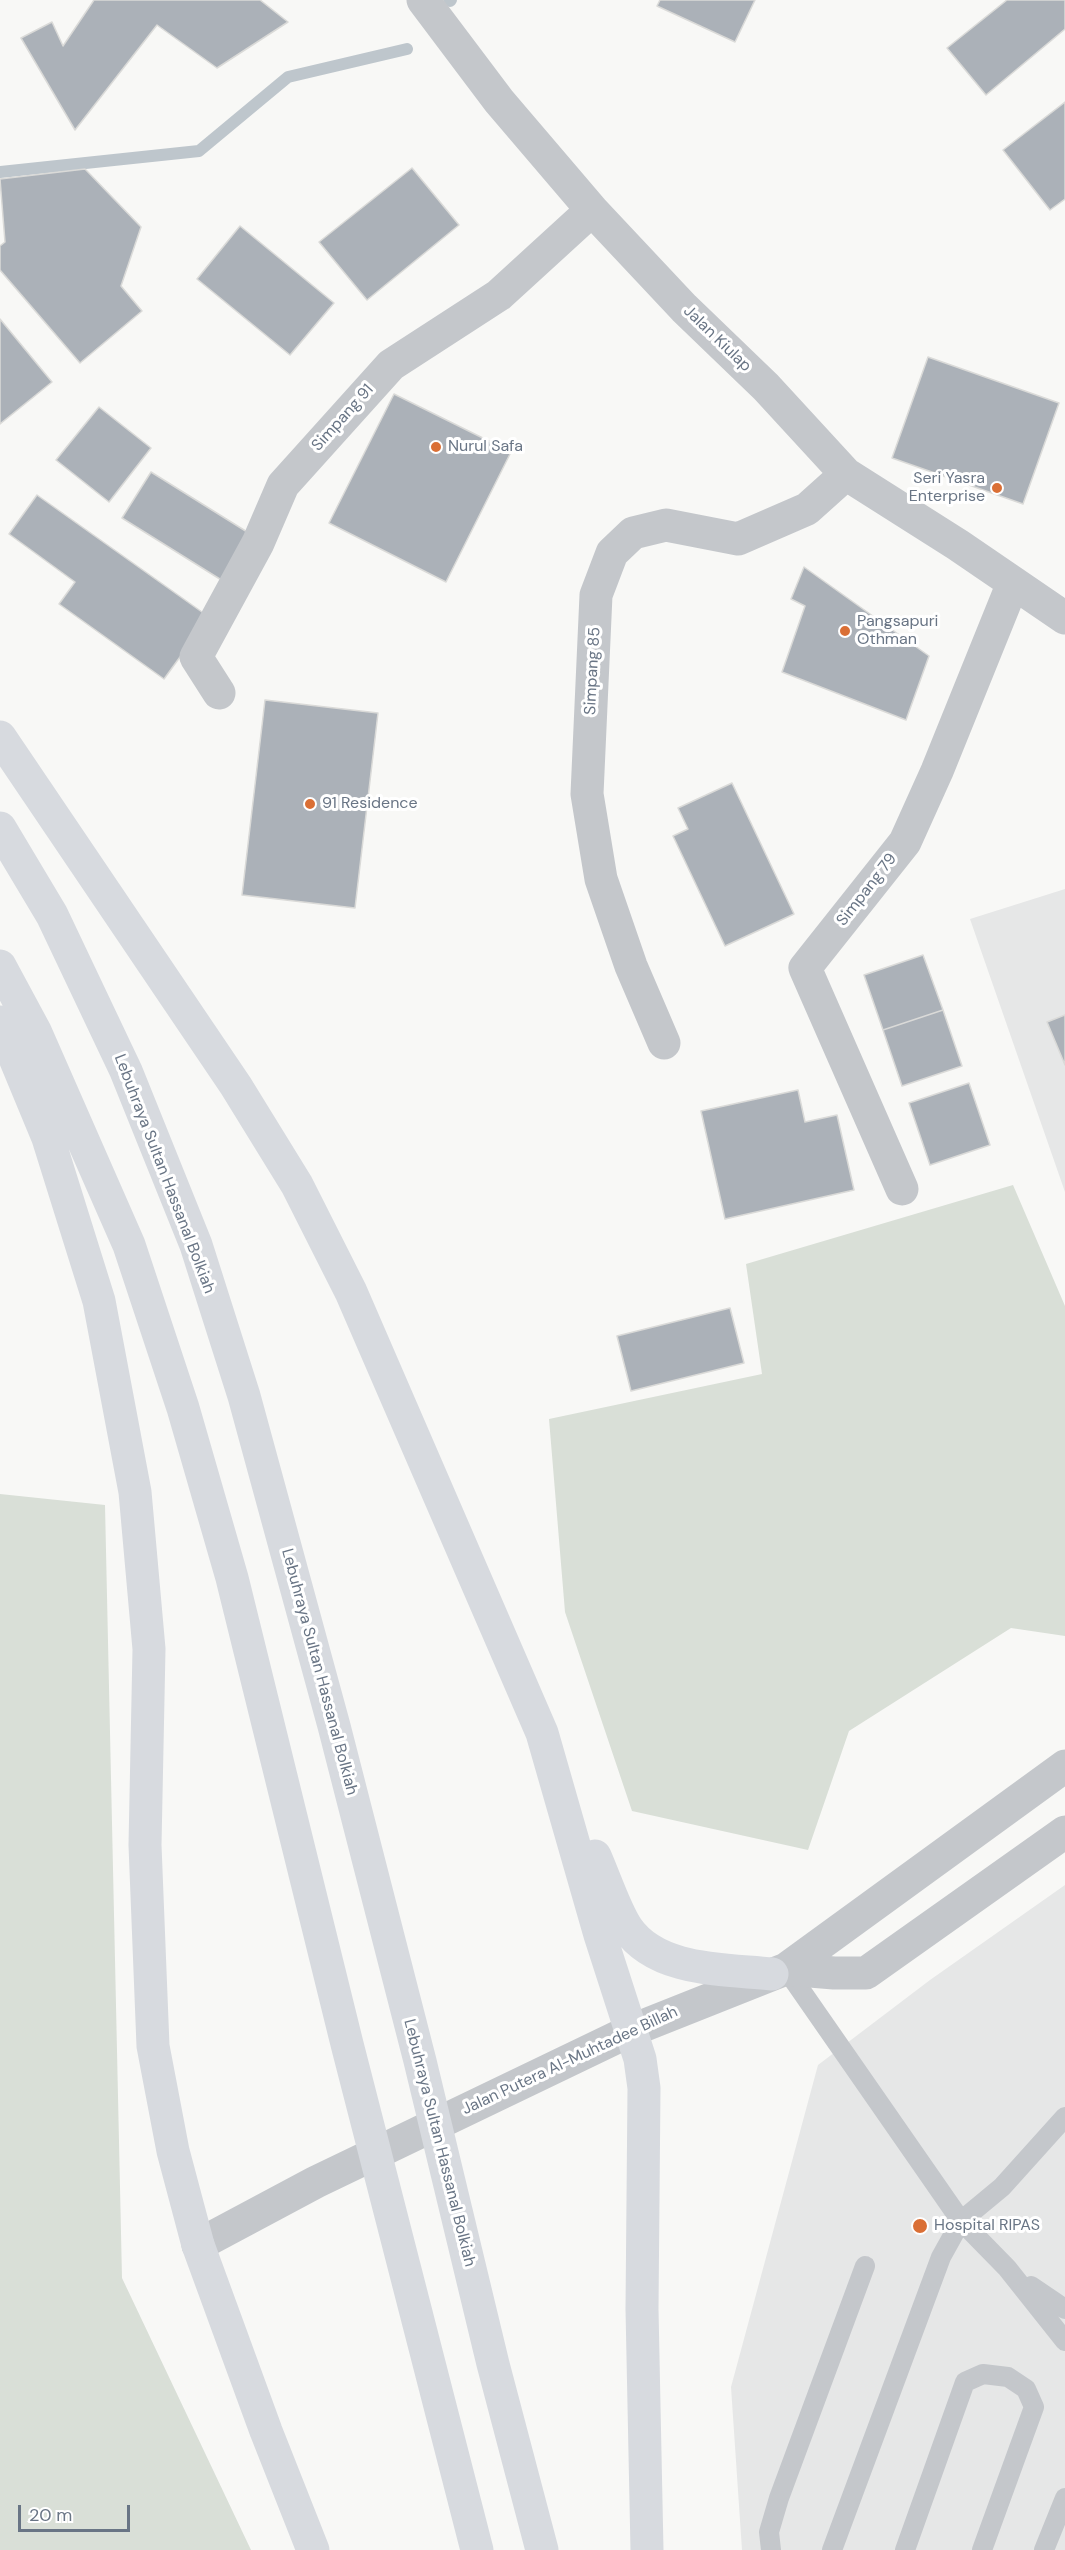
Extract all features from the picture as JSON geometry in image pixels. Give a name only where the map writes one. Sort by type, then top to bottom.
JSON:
[{"type":"main road","points":[[0,737],[188,1011],[297,1185],[351,1292],[626,1927],[641,1944],[663,1956],[690,1964],[779,1971]]},
{"type":"main road","name":"Lebuhraya Sultan Hassanal Bolkiah","points":[[0,828],[52,915],[126,1071],[196,1245],[244,1396],[334,1726],[417,2050],[493,2364],[542,2550]]},
{"type":"main road","points":[[0,966],[35,1031],[129,1245],[183,1408],[232,1578],[350,2056],[477,2550]]},
{"type":"main road","points":[[0,1022],[48,1138],[99,1301],[135,1492],[149,1649],[145,1845],[153,2046],[172,2151],[198,2245],[266,2431],[313,2550]]},
{"type":"main road","points":[[542,1733],[600,1935],[640,2059],[644,2088],[642,2309],[647,2550]]},
{"type":"street","name":"Jalan Kiulap","points":[[423,0],[499,102],[592,210],[684,308],[766,387],[846,474],[1065,618]]},
{"type":"street","name":"Simpang 91","points":[[219,693],[196,657],[258,543],[283,485],[391,365],[499,295],[592,210]]},
{"type":"street","name":"Simpang 85","points":[[664,1043],[631,966],[601,879],[587,794],[596,596],[612,553],[633,533],[666,525],[738,539],[807,509],[846,474]]},
{"type":"street","name":"Simpang 79","points":[[902,1189],[805,968],[905,842],[937,771],[1013,583]]},
{"type":"street","name":"Jalan Putera Al-Muhtadee Billah","points":[[198,2245],[316,2182],[630,2031],[779,1971],[1065,1766]]},
{"type":"street","name":"Jalan Putera Al-Muhtadee Billah","points":[[779,1971],[866,1973],[1065,1832]]},
{"type":"lane","points":[[779,1971],[961,2221],[1007,2268],[1065,2341]]},
{"type":"lane","points":[[832,2550],[941,2258],[961,2221],[1002,2187],[1065,2117]]},
{"type":"lane","points":[[771,2550],[769,2532],[779,2498],[865,2266]]},
{"type":"lane","points":[[1007,2268],[1065,2309]]},
{"type":"lane","points":[[905,2550],[965,2382],[983,2374],[1008,2377],[1026,2389],[1034,2407],[982,2550]]},
{"type":"lane","points":[[1044,2550],[1065,2498]]},
{"type":"shaded area","points":[[1065,889],[1065,1192],[970,919]]},
{"type":"shaded area","points":[[1013,1185],[1065,1306],[1065,1636],[1011,1628],[849,1731],[808,1850],[632,1811],[565,1612],[549,1419],[762,1374],[746,1264]]},
{"type":"shaded area","points":[[0,1494],[105,1505],[122,2278],[251,2550],[0,2550]]},
{"type":"shaded area","name":"Hospital RIPAS","points":[[1065,1885],[1065,2550],[742,2550],[731,2387],[818,2065],[930,1980]]},
{"type":"building","points":[[94,0],[260,0],[288,22],[217,68],[157,25],[75,130],[21,38],[52,22],[63,46]]},
{"type":"building","points":[[660,0],[755,0],[735,42],[657,6]]},
{"type":"building","points":[[1007,0],[1065,0],[1065,29],[986,95],[947,48]]},
{"type":"building","points":[[1065,102],[1065,199],[1050,210],[1003,150]]},
{"type":"building","points":[[412,168],[459,225],[367,300],[319,242]]},
{"type":"building","points":[[85,169],[141,227],[121,286],[142,311],[80,363],[0,270],[0,246],[5,242],[0,179]]},
{"type":"building","points":[[240,226],[334,303],[290,355],[197,279]]},
{"type":"building","points":[[0,319],[52,382],[0,424]]},
{"type":"building","points":[[928,357],[1059,403],[1023,504],[892,458]]},
{"type":"building","points":[[394,394],[511,452],[446,582],[329,523]]},
{"type":"building","points":[[99,407],[151,448],[109,502],[56,460]]},
{"type":"building","points":[[151,472],[252,535],[223,581],[122,518]]},
{"type":"building","points":[[37,495],[209,617],[164,679],[59,604],[75,582],[9,534]]},
{"type":"building","name":"Pangsapuri Othman","points":[[804,567],[929,656],[906,720],[782,672],[805,606],[791,599]]},
{"type":"building","name":"91 Residence","points":[[265,700],[378,713],[355,908],[242,895]]},
{"type":"building","points":[[732,783],[794,914],[725,946],[673,836],[688,829],[678,808]]},
{"type":"building","points":[[923,955],[943,1010],[883,1030],[864,975]]},
{"type":"building","points":[[943,1010],[962,1066],[902,1086],[883,1030]]},
{"type":"building","points":[[1065,1015],[1065,1065],[1047,1022]]},
{"type":"building","points":[[969,1083],[990,1145],[930,1165],[909,1103]]},
{"type":"building","points":[[798,1090],[805,1122],[837,1115],[854,1190],[725,1219],[701,1111]]},
{"type":"building","points":[[730,1308],[744,1363],[631,1391],[617,1336]]},
{"type":"waterway","points":[[0,172],[199,151],[288,77],[407,49]]},
{"type":"place","name":"Nurul Safa","points":[[436,447]]},
{"type":"place","name":"Seri Yasra Enterprise","points":[[997,488]]},
{"type":"place","name":"Pangsapuri Othman","points":[[845,631]]},
{"type":"place","name":"91 Residence","points":[[310,804]]},
{"type":"place","name":"Hospital RIPAS","points":[[920,2226]]}]
